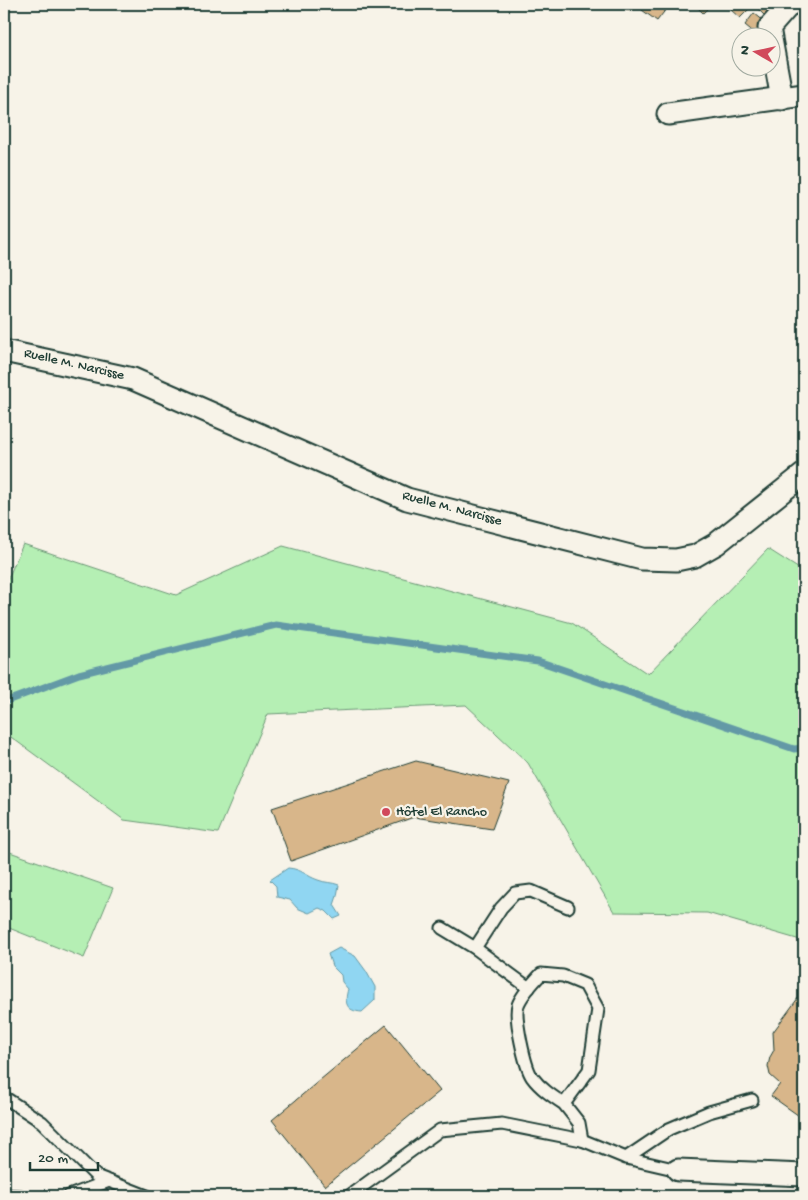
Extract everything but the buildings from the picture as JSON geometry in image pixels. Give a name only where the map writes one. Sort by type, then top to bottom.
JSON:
[{"type":"street","points":[[782,99],[769,28],[790,4]]},
{"type":"street","points":[[668,114],[804,95]]},
{"type":"street","name":"Ruelle M. Narcisse","points":[[4,350],[133,379],[406,499],[642,559],[676,560],[695,556],[716,544],[804,474]]},
{"type":"street","points":[[678,1170],[804,1175]]},
{"type":"lane","points":[[475,948],[501,908],[515,893],[531,891],[568,906]]},
{"type":"lane","points":[[442,928],[475,948],[529,988]]},
{"type":"lane","points":[[564,1104],[589,1070],[598,1009],[585,985],[563,976],[541,974],[529,988],[518,1006],[518,1030],[530,1075],[546,1091],[564,1104],[579,1123],[582,1140]]},
{"type":"lane","points":[[4,1097],[42,1122],[96,1176],[147,1196]]},
{"type":"lane","points":[[626,1158],[669,1129],[709,1112],[752,1100]]},
{"type":"lane","points":[[350,1196],[440,1130],[502,1124],[582,1140],[626,1158],[678,1170]]},
{"type":"lane","points":[[69,1196],[109,1181]]},
{"type":"lane","points":[[4,1195],[21,1196]]},
{"type":"green space","points":[[23,544],[176,595],[283,546],[572,623],[648,674],[768,549],[804,572],[804,941],[707,913],[614,912],[528,763],[466,705],[268,714],[218,833],[124,820],[4,732],[4,588]]},
{"type":"green space","points":[[4,850],[113,888],[84,958],[4,926]]},
{"type":"water","points":[[288,868],[321,881],[339,885],[334,905],[341,916],[334,919],[326,911],[319,908],[309,913],[297,908],[290,900],[277,897],[276,886],[270,880]]},
{"type":"water","points":[[339,948],[355,956],[375,987],[375,1000],[362,1012],[349,1008],[346,1002],[348,989],[342,982],[341,975],[332,966],[328,954]]},
{"type":"waterway","points":[[4,702],[79,674],[276,625],[538,661],[794,749],[804,748]]},
{"type":"place","name":"Hôtel El Rancho","points":[[386,812]]}]
